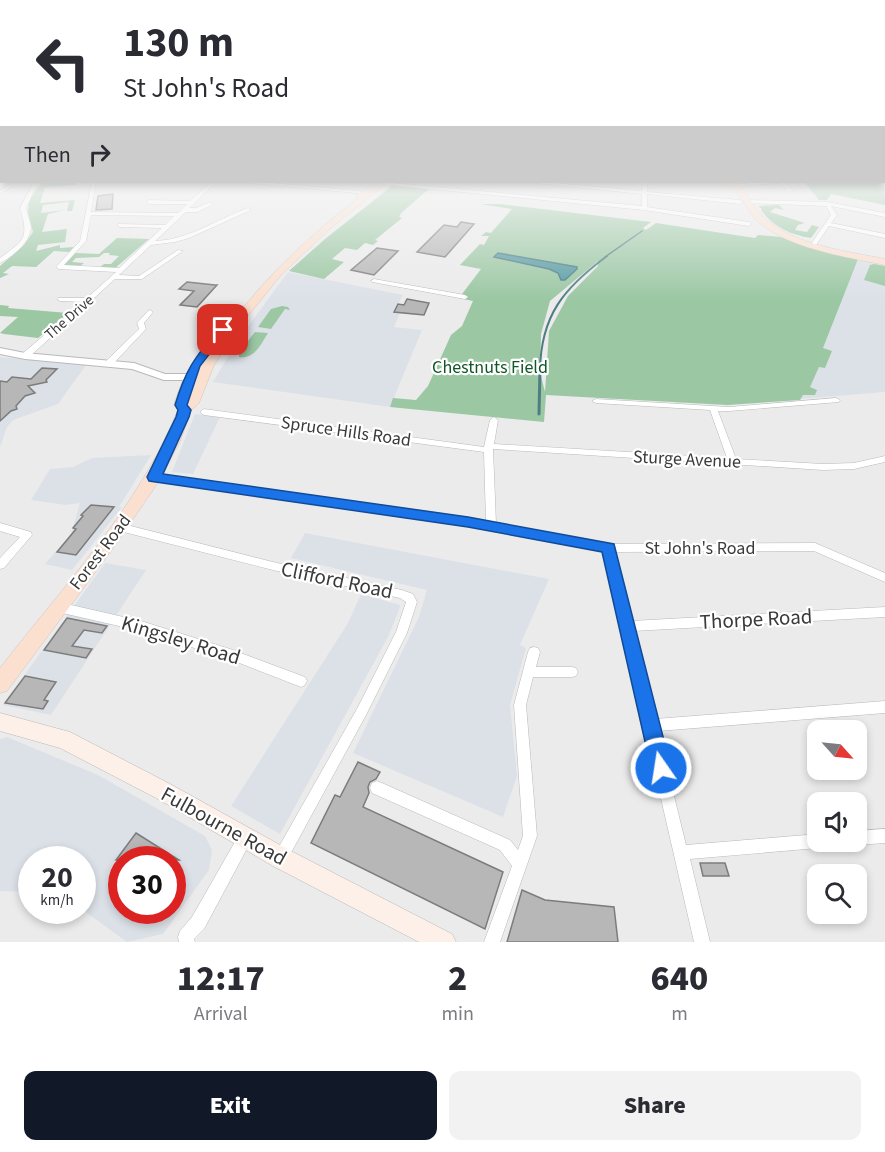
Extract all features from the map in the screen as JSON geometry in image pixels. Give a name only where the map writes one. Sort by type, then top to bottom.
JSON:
[{"type":"main road","name":"Forest Road","points":[[184,410],[181,405],[185,382],[195,365],[236,312],[276,266],[340,213]]},
{"type":"main road","points":[[755,213],[771,227],[814,244],[885,262]]},
{"type":"main road","name":"Forest Road","points":[[0,684],[154,477],[173,441],[184,410],[192,403],[185,382]]},
{"type":"main road","name":"Fulbourne Road","points":[[0,722],[63,739],[165,792],[281,858],[444,942]]},
{"type":"street","points":[[0,261],[21,242],[27,232],[24,213]]},
{"type":"street","name":"The Drive","points":[[120,270],[59,267],[82,241],[88,213],[181,213]]},
{"type":"street","name":"The Drive","points":[[25,356],[89,300],[181,213]]},
{"type":"street","points":[[148,243],[182,240],[210,225],[241,213]]},
{"type":"street","points":[[677,213],[749,224]]},
{"type":"street","points":[[814,244],[829,224],[834,215],[833,213]]},
{"type":"street","points":[[829,224],[885,236]]},
{"type":"street","points":[[120,225],[165,227]]},
{"type":"street","points":[[113,277],[140,278],[180,251]]},
{"type":"street","points":[[374,281],[465,297]]},
{"type":"street","points":[[60,298],[89,300]]},
{"type":"street","points":[[110,362],[143,329],[140,323],[150,312]]},
{"type":"street","points":[[0,351],[25,356],[134,366],[185,382]]},
{"type":"street","points":[[596,401],[713,408],[836,400]]},
{"type":"street","points":[[713,408],[732,461]]},
{"type":"street","name":"Spruce Hills Road","points":[[204,412],[488,448]]},
{"type":"street","points":[[490,526],[488,448],[494,420]]},
{"type":"street","name":"Sturge Avenue","points":[[488,448],[836,467],[866,464],[885,459]]},
{"type":"street","name":"St John's Road","points":[[154,477],[490,526],[608,548],[815,548],[885,578]]},
{"type":"street","points":[[0,527],[27,535],[0,565]]},
{"type":"street","name":"Clifford Road","points":[[119,527],[277,567],[402,594],[409,597],[412,602],[401,633],[362,711],[281,858]]},
{"type":"street","points":[[608,548],[702,942]]},
{"type":"street","name":"Kingsley Road","points":[[58,608],[141,626],[230,654],[301,681]]},
{"type":"street","name":"Thorpe Road","points":[[627,626],[885,612]]},
{"type":"street","points":[[493,938],[530,836],[520,705],[534,652]]},
{"type":"street","points":[[529,672],[572,672]]},
{"type":"street","points":[[651,725],[885,707]]},
{"type":"street","points":[[377,788],[505,845],[520,866]]},
{"type":"street","points":[[867,837],[885,836]]},
{"type":"street","points":[[184,940],[198,924],[245,838]]},
{"type":"street","points":[[680,852],[807,842]]},
{"type":"shaded area","points":[[770,236],[781,237],[885,266],[885,392],[727,405]]},
{"type":"shaded area","points":[[288,272],[403,295],[394,311],[400,313],[394,327],[422,330],[390,407],[213,382],[236,343]]},
{"type":"shaded area","points":[[0,357],[86,365],[58,404],[13,420],[7,427],[0,447]]},
{"type":"shaded area","points":[[195,414],[220,417],[193,474],[172,472]]},
{"type":"shaded area","points":[[151,455],[119,507],[122,507],[72,570],[45,564],[71,534],[80,503],[66,505],[31,500],[50,469],[73,467],[92,458]]},
{"type":"shaded area","points":[[305,533],[549,579],[520,645],[526,648],[510,705],[517,776],[503,817],[353,753],[419,617],[427,590],[291,558]]},
{"type":"shaded area","points":[[105,563],[146,570],[51,715],[3,705]]},
{"type":"shaded area","points":[[361,594],[400,605],[399,610],[388,637],[280,834],[231,806],[348,623]]},
{"type":"shaded area","points":[[7,737],[98,775],[205,836],[212,850],[209,870],[186,902],[186,846],[108,846],[108,924],[170,924],[163,934],[127,942],[96,919],[96,846],[18,846],[18,892],[0,891],[0,739]]},
{"type":"green space","points":[[28,213],[52,213],[48,214],[42,232],[67,229],[65,242],[38,245],[36,251],[60,245],[60,248],[74,247],[69,252],[54,251],[36,267],[12,266],[3,273],[9,274],[0,278],[0,266],[24,245],[33,232]]},
{"type":"green space","points":[[358,213],[401,213],[399,217],[402,218],[375,240],[378,241],[373,245],[365,243],[357,250],[345,248],[332,259],[344,262],[324,279],[289,271]]},
{"type":"green space","name":"Chestnuts Field","points":[[509,213],[575,213],[651,222],[643,228],[646,230],[656,223],[755,238],[758,235],[781,237],[858,259],[823,348],[832,351],[825,368],[819,367],[810,387],[817,390],[815,395],[803,395],[800,400],[727,405],[546,395],[544,422],[390,407],[393,398],[416,400],[428,386],[451,335],[462,326],[473,301],[459,298],[481,269],[460,265],[480,244],[484,245],[489,236],[481,236],[486,232],[491,233]],"holes":[[[598,261],[598,266],[568,296],[549,331],[545,392],[540,372],[541,334],[550,301]]]},
{"type":"green space","points":[[763,213],[773,213],[805,223],[798,225],[795,230],[807,232],[812,225],[819,227],[811,238],[796,235]]},
{"type":"green space","points":[[117,238],[149,239],[114,269],[99,268],[104,264],[111,264],[119,256],[109,255],[110,253],[104,253],[99,257],[76,258],[72,262],[84,263],[79,267],[63,266],[75,253],[99,254]]},
{"type":"green space","points":[[870,265],[885,266],[885,286],[864,280]]},
{"type":"green space","points":[[0,305],[9,306],[8,308],[68,313],[38,338],[4,334],[0,333],[18,317],[0,316]]},
{"type":"green space","points":[[282,306],[290,310],[285,309],[271,329],[258,327],[271,309]]},
{"type":"green space","points":[[255,332],[268,333],[253,354],[239,357],[239,352]]},
{"type":"water","points":[[498,253],[577,267],[577,269],[565,280],[561,280],[558,273],[549,269],[494,257]]},
{"type":"building","points":[[461,222],[474,224],[445,257],[417,252],[444,225],[457,227]]},
{"type":"building","points":[[377,248],[398,251],[374,275],[351,270]]},
{"type":"building","points":[[187,282],[217,285],[197,307],[180,305],[194,291],[179,289]]},
{"type":"building","points":[[407,299],[429,303],[424,315],[394,312],[398,304],[404,305]]},
{"type":"building","points":[[42,368],[57,369],[46,380],[47,382],[28,386],[35,393],[25,396],[16,406],[17,409],[11,411],[0,421],[0,381],[7,382],[12,377],[31,379]]},
{"type":"building","points":[[91,505],[114,507],[76,555],[57,552],[76,529],[73,528],[83,516],[81,515]]},
{"type":"building","points":[[67,618],[107,626],[102,633],[84,630],[72,646],[92,649],[86,658],[44,650]]},
{"type":"building","points":[[25,676],[56,682],[44,700],[48,701],[43,709],[5,703]]},
{"type":"building","points":[[358,762],[380,772],[376,779],[370,782],[369,793],[363,807],[503,872],[485,929],[311,843],[335,795],[340,797]]},
{"type":"building","points":[[136,833],[157,846],[126,846]]},
{"type":"building","points":[[700,863],[725,863],[729,876],[703,876]]},
{"type":"building","points":[[522,890],[545,900],[614,907],[618,942],[507,942]]},
{"type":"waterway","points":[[605,257],[642,231]]},
{"type":"waterway","points":[[540,370],[545,333],[558,304],[579,280],[607,256]]},
{"type":"waterway","points":[[539,414],[540,369]]},
{"type":"route","points":[[223,330],[189,376],[181,405],[184,410],[183,417],[154,477],[468,522],[608,548],[661,768]]}]
